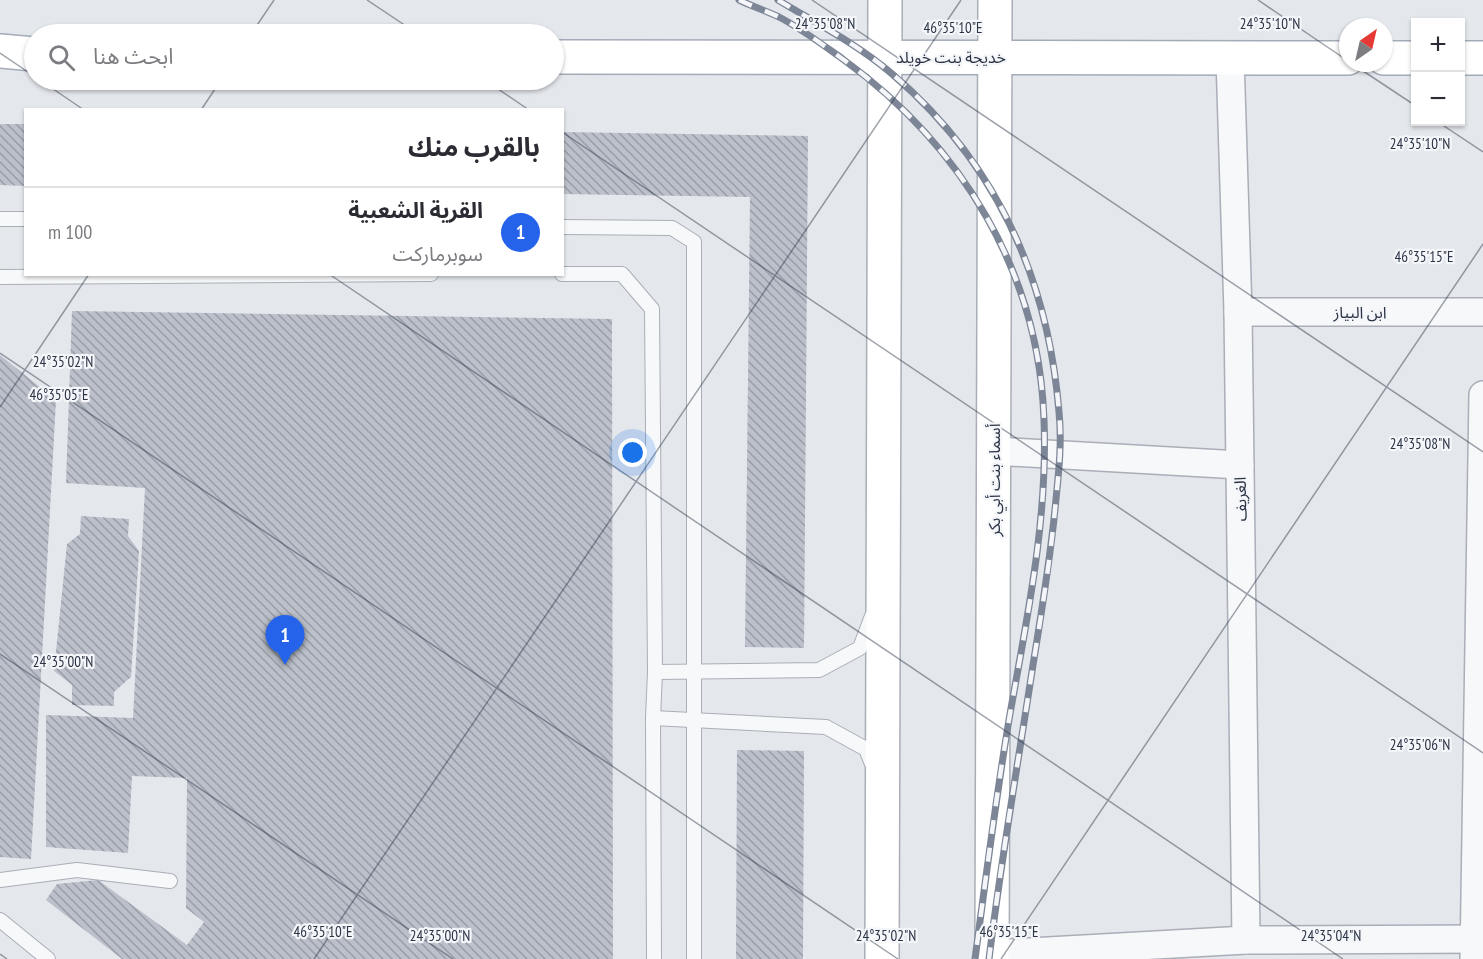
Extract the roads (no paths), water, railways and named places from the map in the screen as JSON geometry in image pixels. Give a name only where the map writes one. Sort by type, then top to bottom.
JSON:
[{"type":"main road","points":[[882,959],[885,0]]},
{"type":"main road","name":"أسماء بنت أبي بكر","points":[[992,957],[995,0]]},
{"type":"main road","points":[[0,51],[24,53]]},
{"type":"main road","name":"خديجة بنت خويلد","points":[[564,57],[1339,58]]},
{"type":"main road","points":[[1393,58],[1411,58]]},
{"type":"main road","points":[[1465,58],[1483,58]]},
{"type":"street","name":"الغريف","points":[[1230,58],[1238,312],[1246,940]]},
{"type":"street","name":"ابن البياز","points":[[1238,312],[1483,312]]},
{"type":"street","points":[[992,957],[1246,940],[1477,946],[1483,395]]},
{"type":"street","points":[[994,451],[1240,465]]},
{"type":"lane","points":[[0,219],[24,219]]},
{"type":"lane","points":[[564,227],[672,228],[694,242],[694,959]]},
{"type":"lane","points":[[564,274],[622,273],[652,309],[655,672],[653,718],[654,959]]},
{"type":"lane","points":[[0,277],[144,276]]},
{"type":"lane","points":[[655,672],[819,670],[860,648],[883,586]]},
{"type":"lane","points":[[653,718],[826,727],[866,749],[883,796]]},
{"type":"lane","points":[[0,880],[77,870],[170,880]]},
{"type":"lane","points":[[0,920],[48,959]]},
{"type":"railway","points":[[739,0],[779,17],[844,60],[886,94],[924,132],[958,173],[986,217],[1010,264],[1027,313],[1039,366],[1044,420],[1043,494],[1035,568],[1000,775],[975,959]]},
{"type":"railway","points":[[778,0],[878,62],[928,108],[960,145],[987,184],[1010,225],[1029,269],[1043,315],[1053,362],[1059,412],[1058,477],[1052,541],[989,959]]},
{"type":"place","name":"القرية الشعبية","points":[[285,665]]}]
